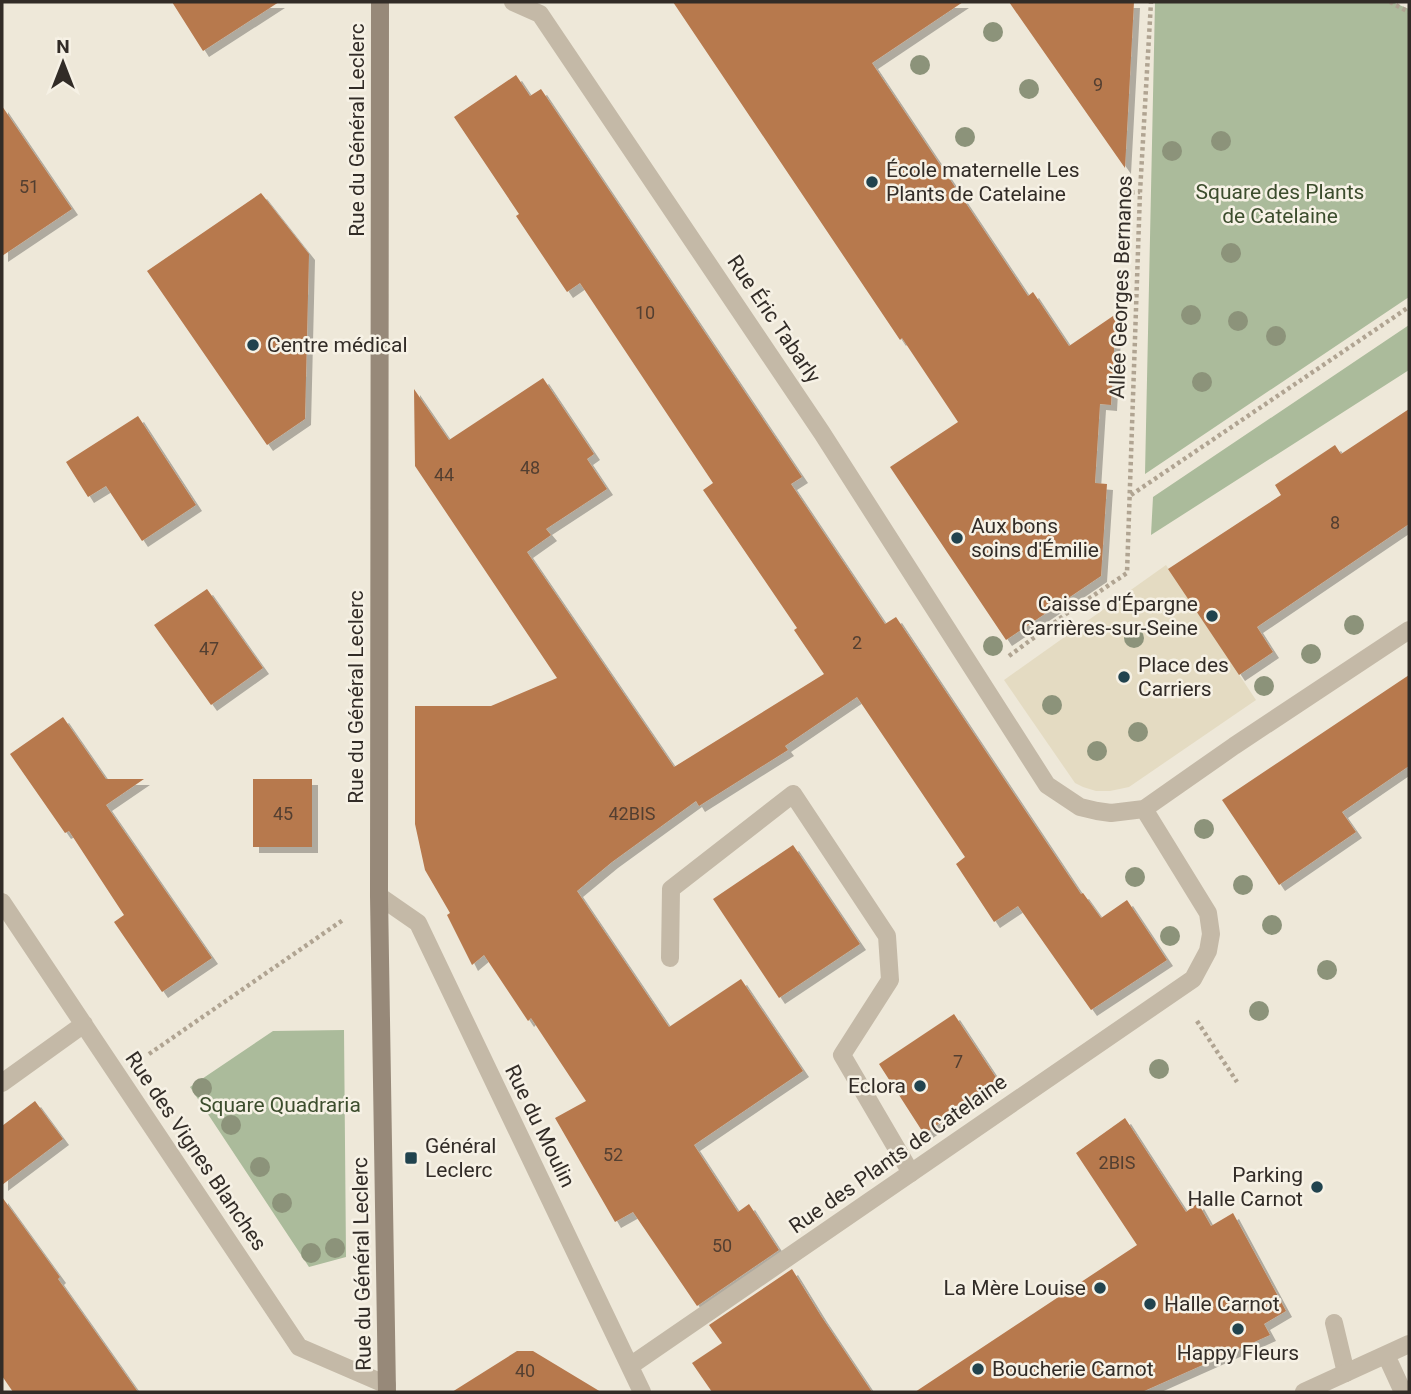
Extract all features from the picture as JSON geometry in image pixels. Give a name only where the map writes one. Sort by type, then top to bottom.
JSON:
[{"type":"street","name":"Rue du Général Leclerc","points":[[380,2],[379,896],[387,1389]]},
{"type":"street","name":"Rue Éric Tabarly","points":[[513,2],[540,14],[822,433],[978,679]]},
{"type":"street","points":[[978,679],[1047,785],[1080,807],[1111,813],[1144,809],[1409,630]]},
{"type":"street","points":[[670,958],[671,889],[793,794],[887,936],[890,980],[842,1055],[911,1172]]},
{"type":"street","name":"Rue des Plants de Catelaine","points":[[630,1366],[1192,979],[1208,951],[1208,914],[1144,809]]},
{"type":"street","name":"Rue du Moulin","points":[[379,896],[418,923],[642,1392]]},
{"type":"street","name":"Rue des Vignes Blanches","points":[[2,902],[299,1347],[387,1389]]},
{"type":"street","points":[[2,1083],[84,1024]]},
{"type":"street","points":[[1334,1323],[1346,1373]]},
{"type":"street","points":[[1304,1392],[1409,1344]]},
{"type":"street","points":[[1386,1355],[1403,1392]]},
{"type":"path","name":"Allée Georges Bernanos","points":[[978,679],[1066,614],[1128,573],[1140,192],[1151,2]]},
{"type":"path","points":[[1390,2],[1409,12]]},
{"type":"path","points":[[1124,193],[1140,192]]},
{"type":"path","points":[[1130,496],[1409,307]]},
{"type":"path","points":[[118,1076],[379,896]]},
{"type":"path","points":[[1176,990],[1237,1082]]},
{"type":"green space","name":"Square des Plants de Catelaine","points":[[1155,2],[1392,2],[1409,9],[1409,297],[1145,474]]},
{"type":"green space","points":[[1409,325],[1409,370],[1151,535],[1153,497]]},
{"type":"green space","name":"Square Quadraria","points":[[344,1030],[346,1257],[309,1267],[190,1087],[273,1031]]},
{"type":"shaded area","name":"Place des Carriers","points":[[1166,565],[1256,700],[1129,787],[1096,791],[1083,787],[1075,783],[1004,680]]},
{"type":"building","points":[[172,2],[279,2],[203,51]]},
{"type":"building","points":[[673,2],[963,2],[872,63],[1028,296],[1033,292],[1069,346],[1116,314],[1111,405],[1100,404],[1095,483],[1107,484],[1101,576],[1006,640],[890,467],[958,422]]},
{"type":"building","points":[[1009,2],[1134,2],[1125,168]]},
{"type":"building","points":[[516,75],[530,96],[541,89],[802,477],[791,484],[885,624],[896,617],[1081,894],[1083,893],[1101,918],[1127,900],[1167,960],[1091,1010],[1018,906],[994,922],[956,864],[965,857],[857,697],[785,746],[788,750],[699,806],[696,801],[612,862],[577,891],[669,1027],[741,979],[803,1071],[694,1145],[738,1212],[749,1204],[779,1250],[697,1306],[633,1212],[615,1222],[555,1118],[586,1101],[531,1018],[528,1021],[484,955],[472,965],[447,915],[450,913],[425,870],[415,824],[415,706],[491,706],[557,678],[415,466],[414,389],[449,440],[543,378],[594,454],[587,459],[607,489],[546,529],[551,535],[527,552],[674,767],[824,674],[794,630],[797,628],[703,490],[713,483],[580,283],[567,292],[454,117]]},
{"type":"building","points":[[2,106],[72,209],[2,256]]},
{"type":"building","name":"Centre médical","points":[[261,193],[309,254],[305,419],[267,445],[147,271]]},
{"type":"building","points":[[1409,409],[1409,524],[1257,627],[1273,652],[1239,675],[1168,569],[1281,495],[1275,485],[1335,445],[1341,454]]},
{"type":"building","points":[[138,416],[196,505],[142,541],[106,486],[88,497],[66,462]]},
{"type":"building","points":[[207,589],[263,668],[211,705],[154,625]]},
{"type":"building","points":[[1409,675],[1409,766],[1342,812],[1356,832],[1279,885],[1222,800]]},
{"type":"building","points":[[63,717],[106,779],[144,779],[106,805],[212,958],[162,992],[114,922],[124,915],[69,831],[65,833],[10,754]]},
{"type":"building","points":[[253,779],[312,779],[312,847],[253,847]]},
{"type":"building","points":[[793,845],[860,944],[779,998],[713,899]]},
{"type":"building","points":[[954,1014],[999,1082],[924,1134],[879,1064]]},
{"type":"building","points":[[35,1101],[63,1139],[2,1185],[2,1126]]},
{"type":"building","name":"Halle Carnot","points":[[1125,1118],[1186,1212],[1198,1203],[1211,1226],[1233,1213],[1286,1311],[1264,1324],[1270,1335],[1142,1392],[915,1392],[1137,1245],[1076,1153]]},
{"type":"building","points":[[2,1197],[138,1392],[13,1392],[2,1376]]},
{"type":"building","points":[[792,1269],[872,1392],[712,1392],[692,1363],[722,1343],[709,1325]]},
{"type":"building","points":[[517,1351],[533,1351],[601,1392],[452,1392]]},
{"type":"place","name":"École maternelle Les Plants de Catelaine","points":[[872,182]]},
{"type":"place","name":"Centre médical","points":[[253,345]]},
{"type":"place","name":"Aux bons soins d'Émilie","points":[[957,538]]},
{"type":"place","name":"Caisse d'Épargne Carrières-sur-Seine","points":[[1212,616]]},
{"type":"place","name":"Place des Carriers","points":[[1124,677]]},
{"type":"place","name":"Eclora","points":[[920,1086]]},
{"type":"place","name":"Général Leclerc","points":[[411,1158]]},
{"type":"place","name":"Parking Halle Carnot","points":[[1317,1187]]},
{"type":"place","name":"La Mère Louise","points":[[1100,1288]]},
{"type":"place","name":"Halle Carnot","points":[[1150,1304]]},
{"type":"place","name":"Happy Fleurs","points":[[1238,1329]]},
{"type":"place","name":"Boucherie Carnot","points":[[978,1369]]}]
